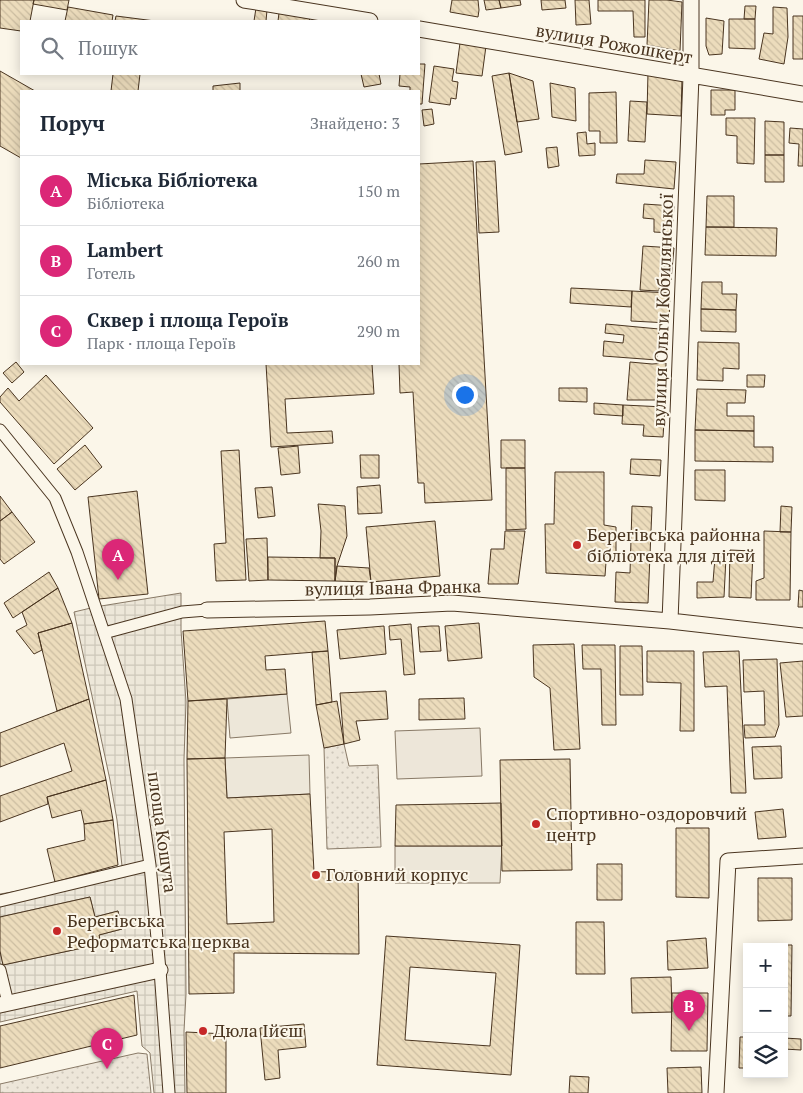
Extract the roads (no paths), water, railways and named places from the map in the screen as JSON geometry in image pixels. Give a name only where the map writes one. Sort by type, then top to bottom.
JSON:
[{"type":"street","points":[[244,0],[364,20]]},
{"type":"street","name":"вулиця Ольги Кобилянської","points":[[670,620],[691,76],[691,0]]},
{"type":"street","name":"вулиця Рожошкерт","points":[[420,30],[803,94]]},
{"type":"street","name":"площа Кошута","points":[[0,430],[55,498],[77,552],[126,699],[150,864],[169,1093]]},
{"type":"street","name":"вулиця Івана Франка","points":[[104,633],[182,612],[452,603],[670,620],[803,636]]},
{"type":"street","points":[[716,1093],[728,861],[803,856]]},
{"type":"street","points":[[0,901],[150,864]]},
{"type":"street","points":[[0,970],[4,1004],[160,970]]},
{"type":"place","name":"Берегівська районна бібліотека для дітей","points":[[577,545]]},
{"type":"place","name":"Міська Бібліотека","points":[[118,580]]},
{"type":"place","name":"Спортивно-оздоровчий центр","points":[[536,824]]},
{"type":"place","name":"Головний корпус","points":[[316,875]]},
{"type":"place","name":"Берегівська Реформатська церква","points":[[57,931]]},
{"type":"place","name":"Дюла Ійєш","points":[[203,1031]]},
{"type":"place","name":"Lambert","points":[[689,1031]]},
{"type":"place","name":"Сквер і площа Героїв","points":[[107,1069]]}]
